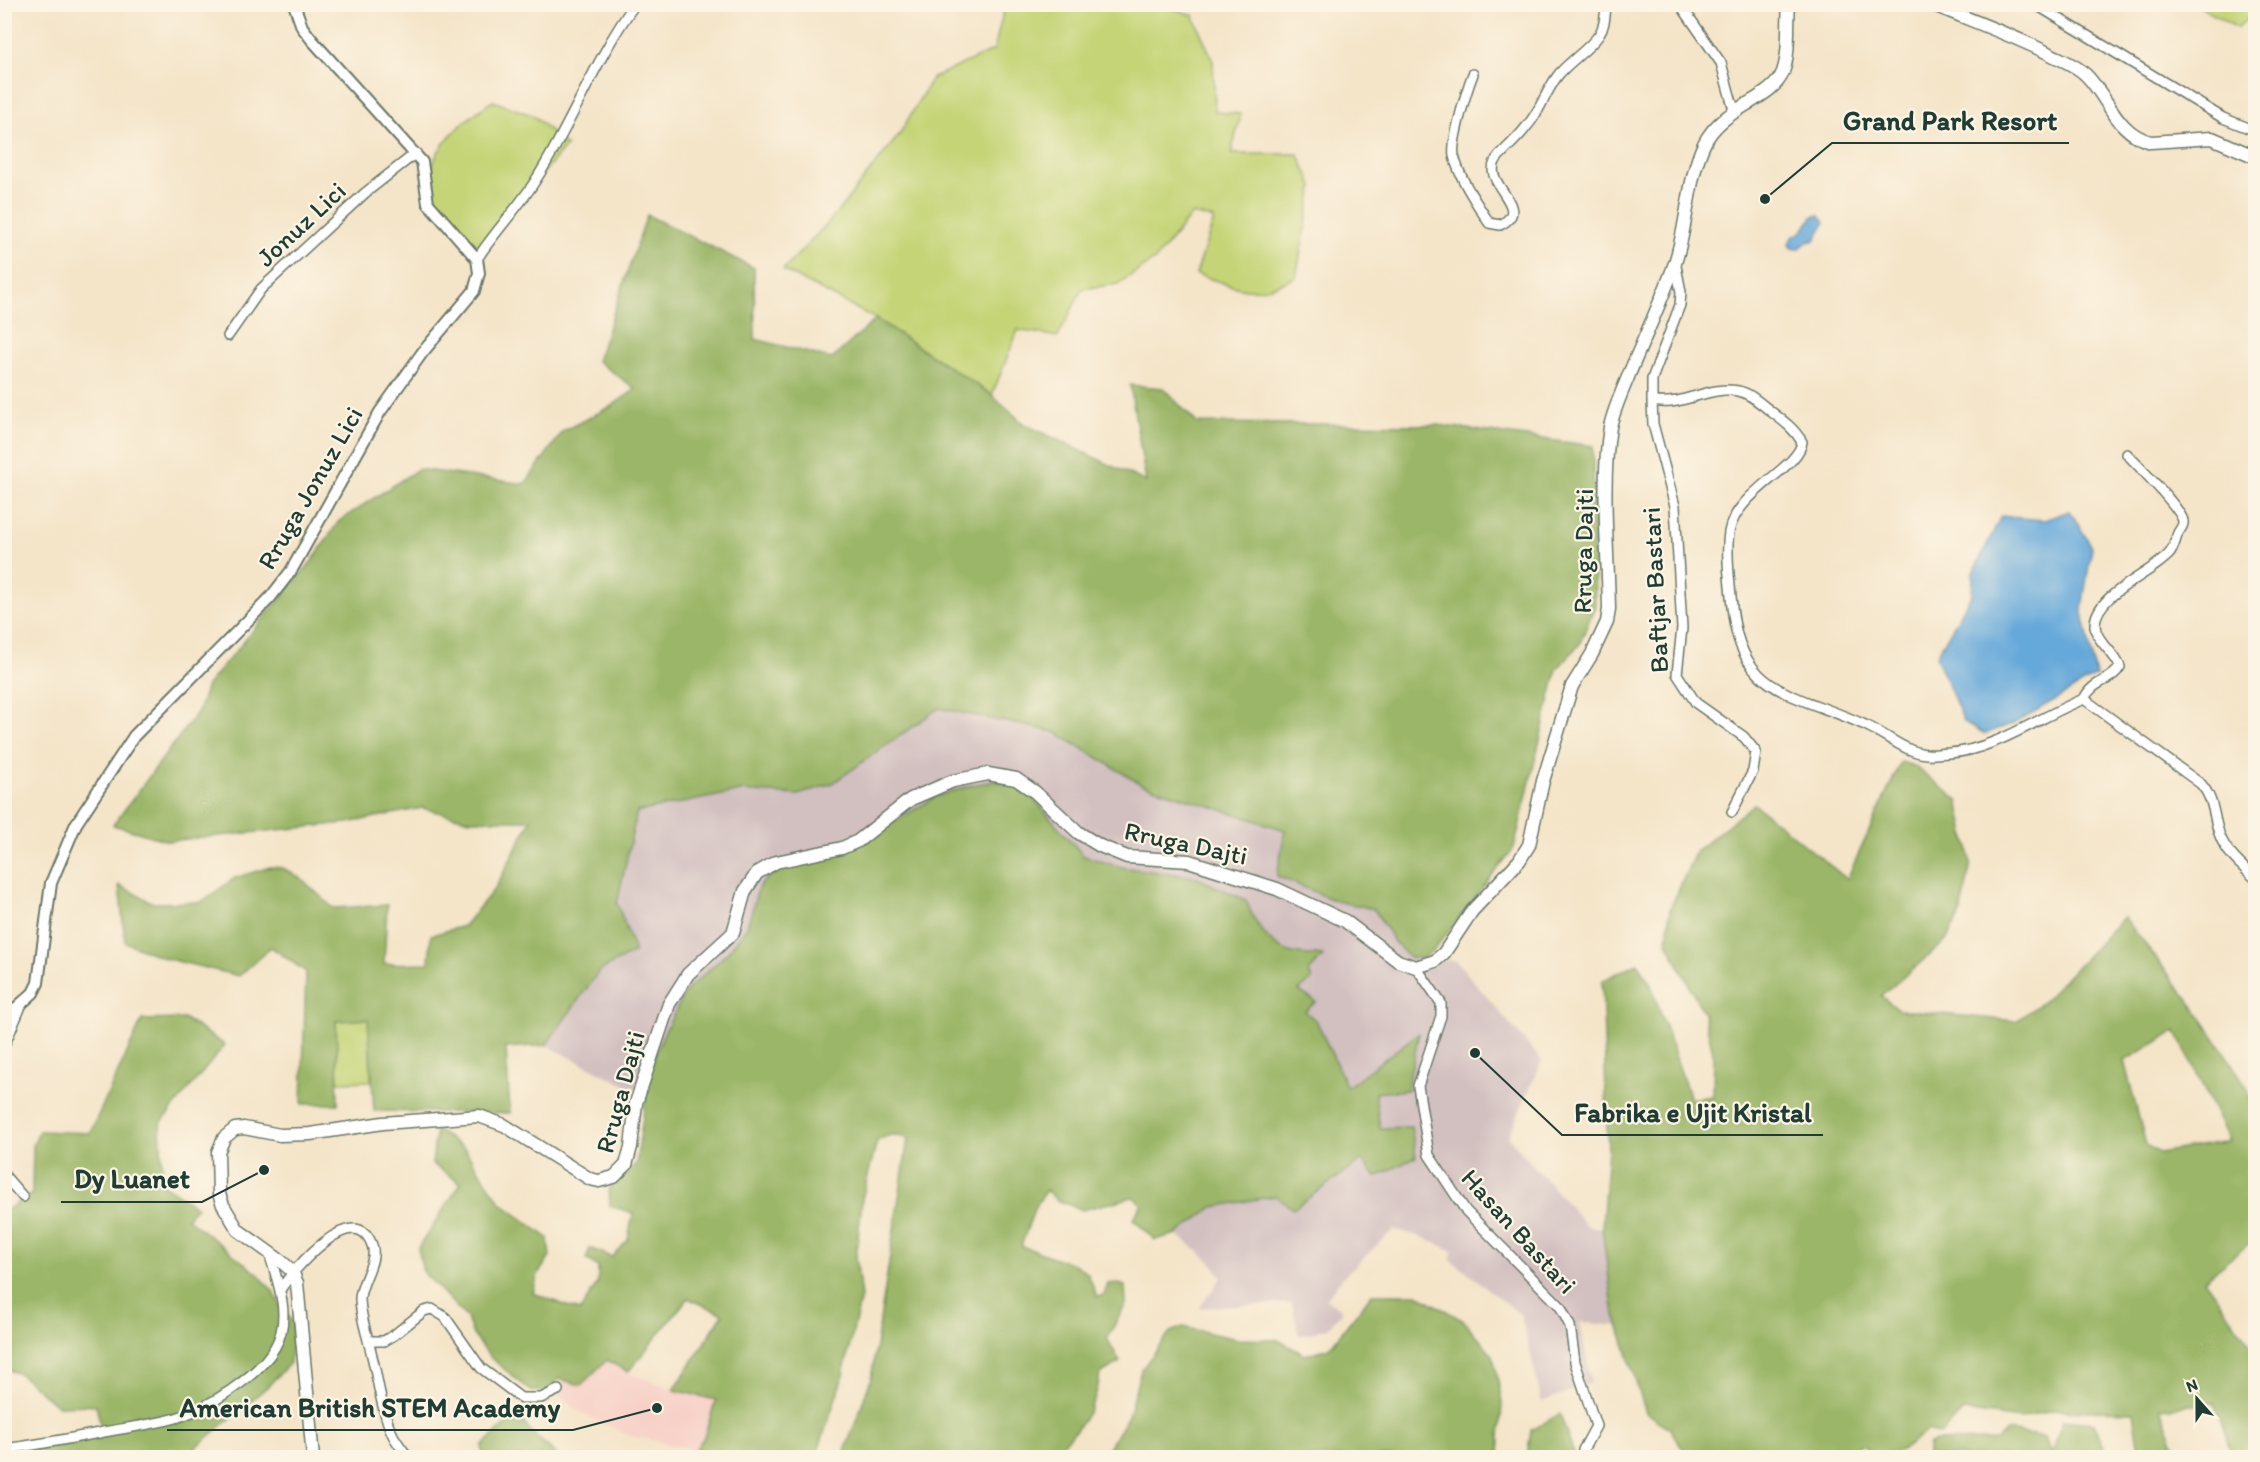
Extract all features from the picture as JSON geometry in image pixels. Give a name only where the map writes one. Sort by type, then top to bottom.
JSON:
[{"type":"main road","name":"Rruga Dajti","points":[[292,1271],[238,1230],[228,1216],[219,1194],[218,1152],[224,1138],[235,1130],[244,1128],[280,1135],[310,1134],[383,1123],[479,1116],[504,1125],[590,1179],[598,1181],[620,1173],[630,1156],[636,1104],[643,1076],[669,1004],[688,974],[733,933],[745,891],[757,873],[776,862],[842,848],[858,840],[911,799],[942,785],[974,775],[1003,775],[1016,779],[1035,792],[1079,833],[1100,846],[1127,857],[1189,861],[1277,889],[1346,921],[1398,961],[1416,967],[1435,961],[1444,953],[1472,910],[1510,873],[1528,845],[1543,781],[1572,686],[1607,622],[1609,609],[1607,457],[1610,426],[1618,400],[1675,261],[1695,166],[1705,142],[1718,124],[1734,110],[1765,94],[1779,80],[1785,61],[1789,4]]},
{"type":"main road","points":[[1932,4],[2012,36],[2073,65],[2091,81],[2126,129],[2141,140],[2151,142],[2212,138],[2256,157]]},
{"type":"main road","points":[[292,1271],[297,1283],[313,1458]]},
{"type":"street","points":[[294,4],[302,27],[312,40],[416,153],[422,162],[428,204],[477,259],[493,234],[537,178],[594,69],[635,4]]},
{"type":"street","points":[[1473,74],[1467,89],[1453,154],[1461,174],[1489,223],[1500,225],[1510,216],[1512,209],[1510,200],[1496,184],[1493,171],[1496,159],[1521,135],[1559,74],[1598,35],[1605,24],[1606,4]]},
{"type":"street","points":[[1680,4],[1721,63],[1734,110]]},
{"type":"street","points":[[2035,4],[2213,112],[2256,131]]},
{"type":"street","name":"Jonuz Lici","points":[[228,336],[261,289],[365,193],[416,153]]},
{"type":"street","name":"Rruga Jonuz Lici","points":[[4,1018],[33,993],[38,983],[51,883],[76,824],[134,736],[270,598],[291,572],[380,412],[422,354],[474,291],[479,273],[477,259]]},
{"type":"street","name":"Baftjar Bastari","points":[[1675,261],[1681,292],[1680,304],[1652,379],[1652,401],[1653,424],[1675,506],[1682,628],[1677,674],[1696,703],[1744,737],[1756,752],[1753,771],[1732,812]]},
{"type":"street","points":[[1652,401],[1666,404],[1722,391],[1738,391],[1751,396],[1788,424],[1802,442],[1797,455],[1743,503],[1734,517],[1729,533],[1730,591],[1736,639],[1747,662],[1777,689],[1867,726],[1925,754],[1978,748],[2084,699],[2097,682],[2116,674],[2120,667],[2118,660],[2094,628],[2098,610],[2112,596],[2170,553],[2183,525],[2181,517],[2159,488],[2127,454]]},
{"type":"street","points":[[2084,699],[2201,784],[2214,804],[2219,833],[2225,846],[2256,879]]},
{"type":"street","name":"Hasan Bastari","points":[[1416,967],[1441,1003],[1441,1016],[1418,1086],[1429,1155],[1466,1211],[1534,1278],[1567,1317],[1575,1362],[1596,1426],[1583,1450],[1584,1458]]},
{"type":"street","points":[[4,1047],[22,1004]]},
{"type":"street","points":[[4,1175],[23,1197]]},
{"type":"street","points":[[280,1290],[292,1271],[336,1232],[349,1230],[362,1233],[368,1238],[372,1244],[373,1256],[360,1296],[390,1430],[409,1458]]},
{"type":"street","points":[[4,1449],[45,1444],[178,1417],[220,1397],[256,1370],[276,1346],[283,1318],[280,1290],[269,1253]]},
{"type":"street","points":[[369,1341],[384,1341],[424,1311],[432,1309],[445,1317],[481,1368],[521,1398],[541,1398],[558,1390]]},
{"type":"shaded area","points":[[939,708],[1055,732],[1141,784],[1285,830],[1336,901],[1375,909],[1395,943],[1410,958],[1456,961],[1542,1061],[1508,1137],[1587,1226],[1602,1228],[1613,1308],[1619,1326],[1580,1322],[1591,1383],[1542,1402],[1521,1315],[1450,1259],[1453,1251],[1427,1239],[1394,1229],[1343,1277],[1326,1299],[1343,1310],[1328,1328],[1299,1336],[1292,1303],[1199,1308],[1222,1277],[1210,1261],[1177,1234],[1212,1207],[1275,1196],[1293,1209],[1362,1160],[1380,1128],[1375,1093],[1376,1068],[1347,1088],[1317,1023],[1305,1011],[1315,1001],[1299,991],[1312,979],[1309,972],[1322,956],[1289,952],[1275,943],[1252,920],[1246,900],[1195,877],[1121,867],[1084,856],[1033,798],[995,781],[972,785],[935,797],[853,847],[832,857],[779,869],[759,886],[747,927],[727,953],[686,991],[650,1070],[647,1091],[625,1085],[546,1045],[599,971],[635,952],[617,903],[637,812],[741,791],[798,795],[817,789],[833,783]]},
{"type":"shaded area","points":[[607,1360],[628,1372],[674,1390],[717,1400],[704,1437],[695,1450],[628,1435],[578,1411],[557,1394],[563,1380],[581,1385]]},
{"type":"green space","points":[[1005,5],[1161,5],[1193,15],[1213,61],[1215,112],[1241,114],[1231,154],[1298,154],[1313,186],[1296,277],[1267,288],[1246,289],[1196,274],[1214,219],[1192,214],[1156,259],[1118,284],[1082,289],[1058,337],[1018,330],[992,395],[876,319],[783,270],[830,221],[899,135],[932,78],[994,50]]},
{"type":"green space","points":[[2197,5],[2255,5],[2255,12],[2237,28]]},
{"type":"green space","points":[[493,101],[534,116],[566,146],[479,249],[454,226],[439,208],[430,185],[431,170],[444,143],[468,119]]},
{"type":"green space","points":[[647,215],[754,268],[755,339],[832,359],[876,319],[992,395],[1024,424],[1146,482],[1130,385],[1163,388],[1197,423],[1438,425],[1593,446],[1595,606],[1579,645],[1557,669],[1514,848],[1434,950],[1422,958],[1410,958],[1395,943],[1374,909],[1336,901],[1277,876],[1285,830],[1141,784],[1055,732],[939,708],[833,783],[798,795],[741,791],[637,812],[617,903],[635,952],[599,971],[546,1045],[506,1048],[510,1113],[374,1111],[368,1019],[336,1021],[338,1104],[302,1104],[306,972],[271,947],[239,976],[164,958],[125,942],[119,885],[153,903],[201,902],[235,878],[270,867],[283,868],[302,879],[333,908],[387,905],[384,964],[429,963],[431,935],[464,926],[496,887],[531,820],[470,820],[422,808],[347,823],[168,841],[113,825],[199,710],[207,685],[312,561],[339,521],[418,469],[525,484],[563,431],[610,407],[636,389],[597,361]]},
{"type":"green space","points":[[1901,762],[1914,766],[1958,800],[1971,863],[1961,912],[1946,941],[1881,996],[1899,1010],[2016,1021],[2045,1000],[2124,917],[2200,1015],[2247,1087],[2255,1110],[2255,1239],[2204,1280],[2255,1351],[2255,1457],[2233,1457],[2215,1403],[2160,1408],[2177,1451],[2139,1450],[2133,1412],[2051,1410],[2020,1419],[1963,1411],[1940,1434],[1929,1430],[1898,1452],[1876,1457],[1862,1445],[1839,1457],[1688,1457],[1670,1429],[1646,1413],[1613,1308],[1602,1228],[1608,1149],[1602,981],[1637,963],[1651,985],[1690,1099],[1713,1096],[1714,1057],[1704,1014],[1667,942],[1670,909],[1696,851],[1754,804],[1847,879]],"holes":[[[2176,1031],[2229,1141],[2159,1153],[2146,1145],[2124,1061]]]},
{"type":"green space","points":[[995,781],[1011,783],[1033,798],[1084,856],[1121,867],[1195,877],[1246,900],[1262,930],[1281,948],[1297,954],[1323,956],[1309,972],[1312,979],[1299,991],[1316,1002],[1305,1011],[1317,1022],[1347,1087],[1419,1033],[1407,1090],[1375,1093],[1380,1128],[1411,1127],[1416,1157],[1376,1177],[1362,1160],[1293,1209],[1275,1196],[1213,1207],[1177,1234],[1155,1240],[1133,1219],[1142,1204],[1133,1197],[1082,1210],[1057,1200],[1046,1190],[1035,1207],[1021,1246],[1076,1265],[1088,1274],[1097,1297],[1104,1295],[1108,1284],[1117,1283],[1125,1286],[1126,1304],[1107,1338],[1120,1362],[1100,1374],[1094,1399],[1083,1421],[1067,1440],[1047,1457],[843,1457],[871,1379],[908,1139],[896,1135],[877,1141],[862,1199],[856,1257],[861,1297],[842,1379],[816,1457],[690,1457],[704,1437],[716,1400],[674,1390],[723,1314],[688,1298],[628,1372],[607,1360],[581,1385],[559,1379],[546,1391],[531,1391],[491,1358],[473,1335],[467,1318],[423,1272],[418,1248],[461,1183],[432,1164],[436,1130],[464,1148],[501,1203],[548,1238],[550,1257],[538,1274],[533,1293],[580,1311],[598,1282],[598,1267],[586,1259],[590,1248],[612,1257],[628,1240],[633,1213],[610,1206],[609,1189],[636,1164],[650,1070],[662,1037],[686,991],[727,953],[747,927],[759,886],[779,869],[832,857],[853,847],[935,797],[972,785]]},
{"type":"green space","points":[[185,1019],[225,1045],[160,1124],[163,1185],[197,1207],[187,1218],[258,1274],[272,1290],[293,1324],[290,1363],[267,1387],[185,1457],[5,1457],[4,1449],[102,1432],[96,1405],[58,1406],[20,1374],[5,1369],[5,1211],[32,1194],[33,1145],[39,1131],[90,1133],[142,1020]]},
{"type":"green space","points":[[369,1019],[371,1081],[338,1082],[336,1021]]},
{"type":"green space","points":[[1372,1294],[1417,1294],[1464,1321],[1493,1355],[1502,1402],[1499,1457],[1103,1457],[1128,1416],[1141,1370],[1170,1332],[1183,1327],[1237,1339],[1278,1340],[1305,1355],[1329,1348]]},
{"type":"green space","points":[[517,1414],[529,1430],[558,1456],[483,1457],[482,1446]]},
{"type":"green space","points":[[1560,1414],[1575,1457],[1527,1457],[1531,1430]]},
{"type":"green space","points":[[2063,1420],[2094,1423],[2108,1457],[1928,1457],[1928,1445],[1935,1441],[1997,1440],[2007,1431],[2044,1437],[2052,1454]]},
{"type":"water","points":[[1819,215],[1825,222],[1815,240],[1807,242],[1799,249],[1791,248],[1789,244],[1792,237],[1803,231],[1812,217]]},
{"type":"water","points":[[2070,511],[2092,547],[2082,608],[2096,676],[2015,723],[1985,734],[1964,722],[1936,656],[1972,594],[1973,573],[2001,516],[2044,520]]},
{"type":"place","name":"Grand Park Resort","points":[[1765,199]]},
{"type":"place","name":"Fabrika e Ujit Kristal","points":[[1475,1053]]},
{"type":"place","name":"Dy Luanet","points":[[264,1170]]},
{"type":"place","name":"American British STEM Academy","points":[[657,1408]]}]
